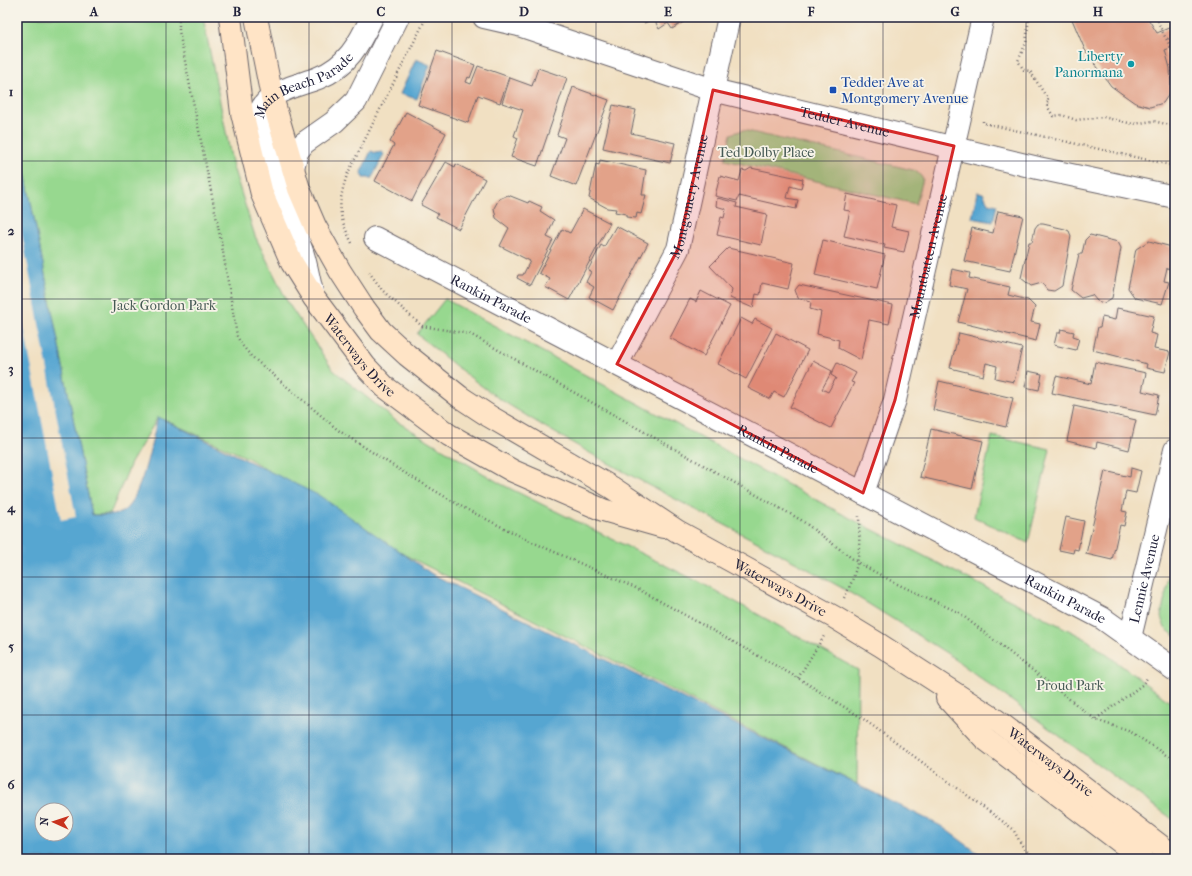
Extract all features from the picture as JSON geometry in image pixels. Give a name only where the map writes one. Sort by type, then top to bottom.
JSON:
[{"type":"street","name":"Waterways Drive","points":[[230,17],[242,113],[262,194],[292,264],[314,298],[365,366],[385,387],[449,435],[513,471],[602,510],[677,531]]},
{"type":"street","name":"Waterways Drive","points":[[256,17],[272,97],[299,189],[315,226],[340,271],[364,308],[381,330],[407,356],[460,397],[489,416],[618,491],[677,531],[834,617],[996,720],[1175,856]]},
{"type":"street","name":"Main Beach Parade","points":[[314,298],[301,247],[280,195],[259,121],[263,106],[272,97],[286,89],[324,76],[341,66],[352,54],[372,17]]},
{"type":"street","name":"Main Beach Parade","points":[[293,168],[297,152],[304,143],[334,122],[356,101],[398,17]]},
{"type":"street","name":"Tedder Avenue","points":[[484,17],[511,21],[713,90],[954,146],[1038,168],[1175,197]]},
{"type":"street","name":"Montgomery Avenue","points":[[617,364],[678,249],[730,17]]},
{"type":"street","name":"Mountbatten Avenue","points":[[864,493],[895,400],[983,17]]},
{"type":"street","name":"Rankin Parade","points":[[375,238],[1102,618],[1168,665]]},
{"type":"street","name":"Lennie Avenue","points":[[1130,638],[1175,450]]},
{"type":"street","name":"Waterways Drive","points":[[922,672],[985,739],[1143,859]]},
{"type":"path","points":[[1028,17],[1026,43],[1018,61],[1024,70],[1030,71],[1049,101],[1046,104],[1053,116],[1062,115],[1076,120],[1104,117],[1133,124],[1153,121],[1175,126]]},
{"type":"path","points":[[1157,17],[1159,29],[1168,39],[1175,55]]},
{"type":"path","points":[[354,247],[340,213],[340,198],[347,176],[425,20]]},
{"type":"path","points":[[1168,39],[1175,32]]},
{"type":"path","points":[[984,116],[983,123],[1175,166]]},
{"type":"path","points":[[365,266],[383,292],[422,326],[470,334],[801,520],[857,562],[895,583],[958,612],[1096,720],[1131,732],[1175,761]]},
{"type":"path","points":[[798,678],[834,617],[853,580],[860,551],[859,516],[864,493]]},
{"type":"path","points":[[1096,720],[1168,665]]},
{"type":"highlighted area","points":[[713,90],[954,146],[895,400],[863,493],[617,364],[678,249]]},
{"type":"green space","name":"Jack Gordon Park","points":[[17,17],[203,17],[233,167],[255,236],[288,303],[333,370],[396,421],[501,484],[705,585],[858,670],[857,784],[403,554],[248,458],[158,417],[131,463],[110,514],[92,515],[17,131]]},
{"type":"green space","name":"Ted Dolby Place","points":[[743,130],[917,171],[923,179],[916,204],[725,160],[731,134]]},
{"type":"green space","name":"Proud Park","points":[[445,299],[844,515],[1086,639],[1175,706],[1175,821],[948,654],[882,612],[800,565],[588,452],[494,395],[460,370],[417,334]]},
{"type":"green space","points":[[992,436],[1050,449],[1028,543],[974,517]]},
{"type":"green space","points":[[1169,577],[1175,578],[1175,636],[1165,628],[1161,617]]},
{"type":"water","points":[[416,59],[430,65],[417,99],[400,94]]},
{"type":"water","points":[[17,131],[92,515],[120,513],[134,498],[145,470],[158,417],[320,496],[432,574],[941,826],[986,859],[17,859]]},
{"type":"water","points":[[371,151],[376,153],[382,152],[384,154],[372,178],[363,178],[361,172]]},
{"type":"water","points":[[977,192],[983,193],[988,203],[997,205],[993,222],[972,218]]},
{"type":"pier","points":[[17,209],[76,517],[61,520],[17,292]]},
{"type":"building","points":[[641,17],[683,17],[685,21],[672,29],[668,23],[659,29],[654,19],[644,23]]},
{"type":"building","name":"Liberty Panormana","points":[[1071,17],[1147,17],[1157,33],[1171,27],[1175,36],[1175,46],[1165,50],[1170,68],[1171,87],[1169,94],[1163,103],[1150,107],[1135,103],[1111,86],[1085,50]]},
{"type":"building","points":[[437,51],[475,65],[470,78],[468,77],[466,82],[471,84],[478,66],[509,77],[500,103],[478,95],[468,123],[418,105]]},
{"type":"building","points":[[538,68],[567,78],[537,166],[511,157],[518,138],[514,136],[523,110],[502,103],[510,78],[532,86]]},
{"type":"building","points":[[573,87],[609,100],[576,186],[551,176],[565,138],[557,135]]},
{"type":"building","points":[[613,105],[636,110],[631,133],[675,143],[670,163],[603,148]]},
{"type":"building","points":[[406,112],[446,133],[412,201],[375,181],[394,145],[390,142]]},
{"type":"building","points":[[600,160],[646,170],[642,195],[646,195],[641,214],[637,213],[636,218],[626,217],[626,214],[615,212],[616,209],[607,208],[589,198],[596,164],[599,165]]},
{"type":"building","points":[[446,162],[455,167],[456,164],[485,179],[459,229],[436,217],[438,214],[421,205]]},
{"type":"building","points":[[751,168],[803,179],[801,189],[790,186],[787,198],[798,200],[796,209],[739,196],[737,201],[715,196],[720,176],[739,181],[742,170],[746,171]]},
{"type":"building","points":[[847,194],[896,205],[891,227],[909,231],[904,252],[884,248],[885,245],[844,236],[850,211],[844,210]]},
{"type":"building","points":[[508,195],[528,203],[529,201],[542,207],[540,211],[554,220],[547,237],[553,240],[530,285],[517,278],[518,275],[523,275],[530,261],[500,246],[509,228],[496,218],[494,208],[499,199]]},
{"type":"building","points":[[717,198],[737,203],[736,207],[767,214],[761,245],[717,235],[721,217],[724,218],[726,209],[716,206]]},
{"type":"building","points":[[583,209],[610,223],[569,300],[545,287],[550,279],[539,273],[562,229],[570,233]]},
{"type":"building","points":[[998,211],[1023,216],[1010,271],[964,261],[972,228],[993,233]]},
{"type":"building","points":[[1038,224],[1065,229],[1069,231],[1071,236],[1062,286],[1054,291],[1047,290],[1042,283],[1031,286],[1021,278],[1029,242],[1032,242],[1035,228]]},
{"type":"building","points":[[616,226],[648,243],[613,310],[589,297],[594,287],[586,282],[591,272],[588,270],[601,245],[604,247]]},
{"type":"building","points":[[1090,235],[1118,242],[1121,248],[1112,298],[1104,303],[1097,301],[1092,295],[1081,298],[1071,290],[1079,254],[1082,254],[1085,240]]},
{"type":"building","points":[[823,240],[885,255],[877,289],[815,275]]},
{"type":"building","points":[[1149,241],[1172,247],[1174,250],[1172,269],[1167,268],[1164,281],[1169,282],[1162,304],[1135,298],[1128,288],[1136,249]]},
{"type":"building","points":[[728,248],[794,263],[788,289],[762,283],[760,295],[756,294],[753,308],[730,298],[732,289],[710,266]]},
{"type":"building","points":[[952,269],[970,273],[969,278],[1010,287],[1008,295],[1028,300],[1035,307],[1031,322],[1040,324],[1036,341],[958,322],[967,289],[949,285]]},
{"type":"building","points":[[799,285],[893,305],[889,324],[869,320],[861,360],[838,348],[839,340],[817,334],[821,312],[810,309],[811,302],[798,298],[795,290]]},
{"type":"building","points":[[701,291],[730,306],[704,356],[670,338],[690,299],[696,302]]},
{"type":"building","points":[[1117,308],[1154,316],[1150,333],[1157,335],[1154,349],[1170,352],[1165,372],[1146,368],[1147,364],[1093,350],[1098,327],[1100,327],[1102,317],[1115,320]]},
{"type":"building","points":[[741,318],[752,324],[755,319],[772,328],[746,379],[718,364]]},
{"type":"building","points":[[1061,329],[1074,332],[1073,336],[1079,338],[1076,350],[1054,345],[1057,333],[1060,333]]},
{"type":"building","points":[[776,333],[808,350],[784,397],[774,392],[770,399],[748,388]]},
{"type":"building","points":[[959,333],[1022,348],[1014,382],[995,378],[997,366],[986,363],[983,376],[950,368]]},
{"type":"building","points":[[813,361],[832,371],[822,389],[828,392],[836,378],[831,375],[837,363],[856,373],[851,382],[854,383],[831,428],[790,407]]},
{"type":"building","points":[[1095,362],[1146,373],[1142,391],[1159,395],[1155,415],[1052,393],[1056,376],[1091,384]]},
{"type":"building","points":[[1028,371],[1042,374],[1039,390],[1025,387]]},
{"type":"building","points":[[939,381],[1013,398],[1006,427],[933,410]]},
{"type":"building","points":[[1074,406],[1136,420],[1129,450],[1097,442],[1096,448],[1067,441]]},
{"type":"building","points":[[931,429],[983,441],[972,489],[920,477]]},
{"type":"building","points":[[1131,468],[1141,471],[1136,493],[1126,491],[1122,511],[1127,512],[1124,526],[1120,525],[1112,560],[1086,554],[1105,471],[1130,477]]},
{"type":"building","points":[[1066,517],[1084,521],[1078,550],[1074,549],[1073,553],[1059,550]]},
{"type":"place","name":"Liberty Panormana","points":[[1131,64]]},
{"type":"place","name":"Tedder Ave at Montgomery Avenue","points":[[833,90]]}]
